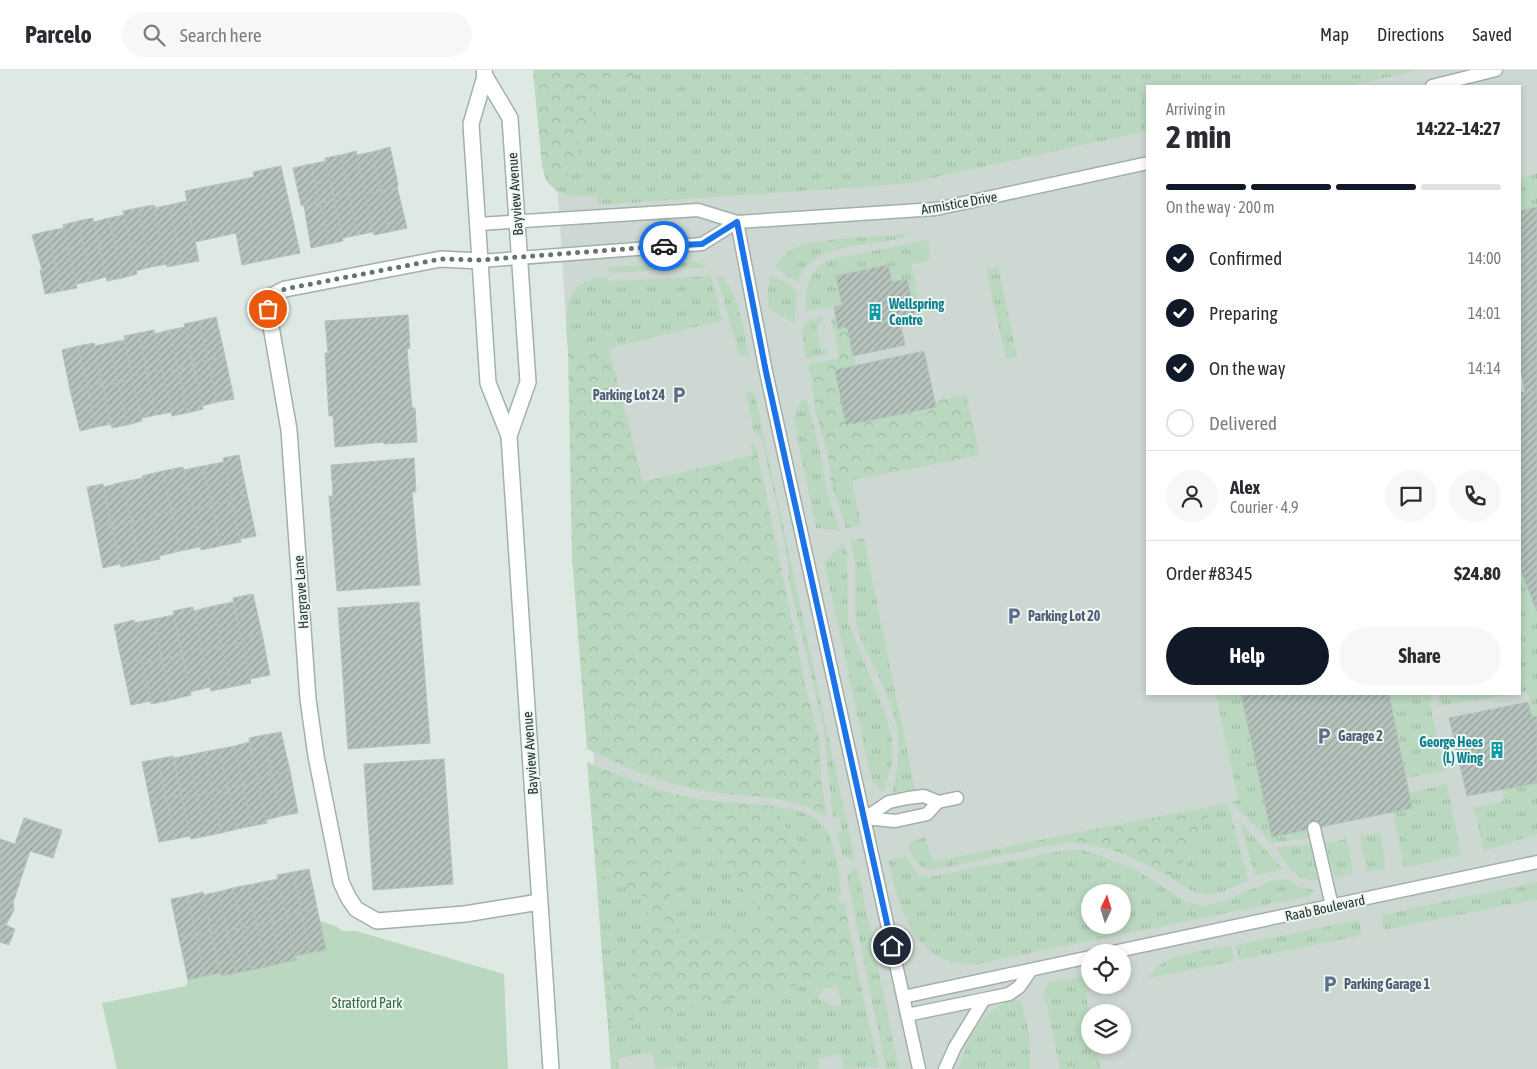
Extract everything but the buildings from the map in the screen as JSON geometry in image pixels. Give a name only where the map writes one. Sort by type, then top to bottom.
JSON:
[{"type":"main road","name":"Bayview Avenue","points":[[485,73],[510,118],[520,257],[528,382],[509,436]]},
{"type":"main road","name":"Bayview Avenue","points":[[485,73],[471,124],[488,383],[509,436],[551,1069]]},
{"type":"main road","name":"Hargrave Lane","points":[[480,260],[441,259],[285,289],[273,295],[268,309],[289,430],[309,708],[320,777],[342,882],[348,897],[356,909],[378,921],[440,917],[539,902]]},
{"type":"lane","points":[[1436,85],[1496,70]]},
{"type":"lane","name":"Armistice Drive","points":[[478,224],[698,210],[737,222],[936,209],[1146,164]]},
{"type":"lane","points":[[737,222],[768,382],[919,1069]]},
{"type":"lane","name":"Armistice Drive","points":[[480,260],[702,244],[737,222]]},
{"type":"lane","points":[[864,818],[889,802],[924,796],[938,802],[957,798]]},
{"type":"lane","points":[[864,818],[895,821],[923,815],[927,814],[938,802]]},
{"type":"lane","points":[[1314,828],[1332,906]]},
{"type":"lane","name":"Raab Boulevard","points":[[1131,948],[1537,862]]},
{"type":"lane","points":[[903,997],[1081,960]]},
{"type":"lane","points":[[907,1015],[983,1001],[1009,994],[1020,987],[1030,970]]},
{"type":"lane","points":[[945,1069],[955,1048],[983,1001]]},
{"type":"shaded area","points":[[533,70],[1537,70],[1537,1069],[613,1069],[558,194],[546,180],[542,165]]},
{"type":"green space","points":[[533,70],[643,70],[636,72],[592,100],[593,123],[579,141],[575,171],[562,179],[546,180],[542,165]]},
{"type":"green space","points":[[643,70],[787,70],[792,74],[883,73],[899,70],[1420,70],[1352,85],[1146,85],[1146,131],[904,184],[598,205],[597,196],[569,196],[558,191],[546,180],[562,179],[575,171],[579,141],[593,123],[592,100],[636,72]]},
{"type":"green space","points":[[787,70],[899,70],[883,73],[791,74]]},
{"type":"green space","points":[[1537,173],[1537,207],[1521,211],[1521,179]]},
{"type":"green space","points":[[909,234],[899,239],[848,247],[823,254],[804,270],[798,282],[774,267],[784,255],[797,247],[808,244],[836,239]]},
{"type":"green space","points":[[929,240],[930,260],[912,264],[922,323],[917,324],[908,279],[892,282],[887,265],[836,276],[842,305],[806,311],[806,294],[810,280],[824,263],[832,259]]},
{"type":"green space","points":[[696,262],[709,267],[614,273],[602,268]]},
{"type":"green space","points":[[998,266],[1017,356],[1006,359],[986,269]]},
{"type":"green space","points":[[721,275],[728,284],[737,304],[749,357],[739,354],[717,276]]},
{"type":"green space","points":[[711,276],[722,320],[609,348],[568,349],[566,320],[570,300],[580,285],[589,280],[595,278],[605,278],[611,281]]},
{"type":"green space","points":[[770,276],[791,284],[790,286],[796,290],[795,324],[769,309],[768,291]]},
{"type":"green space","points":[[821,317],[822,323],[816,325],[821,349],[827,349],[828,354],[806,359],[802,328],[808,320]]},
{"type":"green space","points":[[836,318],[839,329],[847,327],[856,365],[835,370],[846,425],[935,407],[934,401],[966,395],[980,455],[852,480],[853,486],[841,490],[831,483],[828,453],[816,414],[809,364],[839,358],[831,319]]},
{"type":"green space","points":[[609,348],[643,482],[753,455],[750,442],[756,446],[806,688],[820,742],[821,780],[827,816],[795,803],[765,797],[718,793],[670,783],[629,768],[587,749],[572,558],[568,349]]},
{"type":"green space","points":[[754,391],[855,860],[842,856],[837,833],[842,832],[839,817],[833,818],[824,731],[789,581],[787,554],[762,439],[754,432],[746,393]]},
{"type":"green space","points":[[807,400],[822,460],[827,492],[840,531],[816,528],[793,417],[802,401]]},
{"type":"green space","points":[[831,483],[841,490],[853,486],[861,525],[846,528]]},
{"type":"green space","points":[[864,538],[915,790],[892,794],[898,759],[897,730],[890,703],[862,641],[856,620],[855,563],[850,541]]},
{"type":"green space","points":[[844,543],[847,553],[848,623],[886,715],[892,740],[892,762],[884,793],[872,782],[824,561]]},
{"type":"green space","points":[[1521,564],[1537,611],[1537,716],[1532,717],[1528,691],[1521,692]]},
{"type":"green space","points":[[1216,695],[1241,695],[1272,837],[1307,830],[1309,838],[1271,843],[1232,802],[1238,800]]},
{"type":"green space","points":[[1389,695],[1431,695],[1430,705],[1445,771],[1407,778]]},
{"type":"green space","points":[[1439,695],[1505,695],[1438,706]]},
{"type":"green space","points":[[587,762],[674,794],[704,800],[774,806],[810,870],[823,905],[844,902],[858,973],[608,1025],[604,982],[633,982],[632,959],[647,929],[650,899],[596,873]],"holes":[[[705,826],[733,877],[767,919],[700,941],[681,937],[670,898],[673,841],[687,827]]]},
{"type":"green space","points":[[1537,783],[1537,834],[1484,851],[1474,807],[1504,801],[1503,789]]},
{"type":"green space","points":[[1447,784],[1461,855],[1404,868],[1393,812],[1412,808],[1410,793]]},
{"type":"green space","points":[[1228,803],[1248,880],[1217,893],[1201,894],[1172,878],[1189,852],[1214,806]]},
{"type":"green space","points":[[774,806],[808,814],[824,828],[833,845],[842,895],[837,897],[839,902],[823,905],[810,870]]},
{"type":"green space","points":[[1214,806],[1189,852],[1172,878],[1134,859],[1108,849],[1067,842],[1065,835]]},
{"type":"green space","points":[[1240,822],[1283,869],[1255,876]]},
{"type":"green space","points":[[705,826],[733,877],[767,919],[700,941],[681,937],[670,898],[673,841],[687,827]]},
{"type":"green space","points":[[1380,832],[1384,869],[1367,872],[1360,836]]},
{"type":"green space","points":[[1065,835],[1067,842],[932,870],[920,865],[908,846],[910,842],[925,837],[933,862]]},
{"type":"green space","points":[[1347,839],[1353,874],[1335,878],[1325,843]]},
{"type":"green space","points":[[1310,844],[1318,880],[1304,879],[1298,876],[1275,848]]},
{"type":"green space","points":[[1080,850],[1099,855],[1136,870],[1187,902],[1202,906],[1222,902],[1273,880],[1287,879],[1300,887],[1315,890],[1309,896],[1131,932],[1131,884],[1081,884],[1081,934],[1123,934],[972,965],[952,962],[935,954],[922,943],[912,930],[904,914],[888,861],[905,856],[919,875],[929,877],[1062,851]]},
{"type":"green space","points":[[857,867],[899,1069],[886,1069],[847,878],[851,871]]},
{"type":"green space","points":[[596,873],[650,899],[647,929],[632,959],[633,983],[604,982]]},
{"type":"green space","points":[[1537,882],[1537,899],[1384,930],[1381,915]]},
{"type":"green space","points":[[1359,920],[1362,935],[1239,960],[1236,945]]},
{"type":"green space","name":"Stratford Park","points":[[320,921],[336,926],[342,931],[356,931],[504,974],[508,1069],[117,1069],[102,1003],[186,986],[188,980],[220,973],[221,976],[295,960],[295,956],[326,950]]},
{"type":"green space","points":[[1231,946],[1234,961],[1149,978],[1155,969],[1174,958],[1197,951]]},
{"type":"green space","points":[[858,973],[879,1067],[844,1069],[841,1054],[818,1058],[819,1069],[677,1069],[676,1067],[656,1069],[652,1052],[617,1059],[619,1069],[611,1069],[608,1025]],"holes":[[[837,986],[841,1004],[837,1007],[818,998],[823,989]]]},
{"type":"green space","points":[[1081,977],[1081,994],[1085,994],[1088,1004],[1081,1004],[1081,1054],[1098,1054],[1101,1069],[1060,1069],[1044,993],[1049,983]]},
{"type":"green space","points":[[1013,998],[1022,1003],[1029,1034],[1030,1069],[958,1069],[977,1026],[1001,1004]]},
{"type":"way so far","points":[[268,309],[273,295],[285,289],[441,259],[480,260],[664,246]]},
{"type":"place","name":"Wellspring Centre","points":[[875,312]]},
{"type":"place","name":"Parking Lot 24","points":[[679,395]]},
{"type":"place","name":"Parking Lot 20","points":[[1014,616]]},
{"type":"place","name":"Garage 2","points":[[1324,736]]},
{"type":"place","name":"George Hees (L) Wing","points":[[1497,750]]},
{"type":"place","name":"Parking Garage 1","points":[[1330,984]]},
{"type":"route","points":[[664,246],[702,244],[737,222],[766,372],[892,946]]}]
